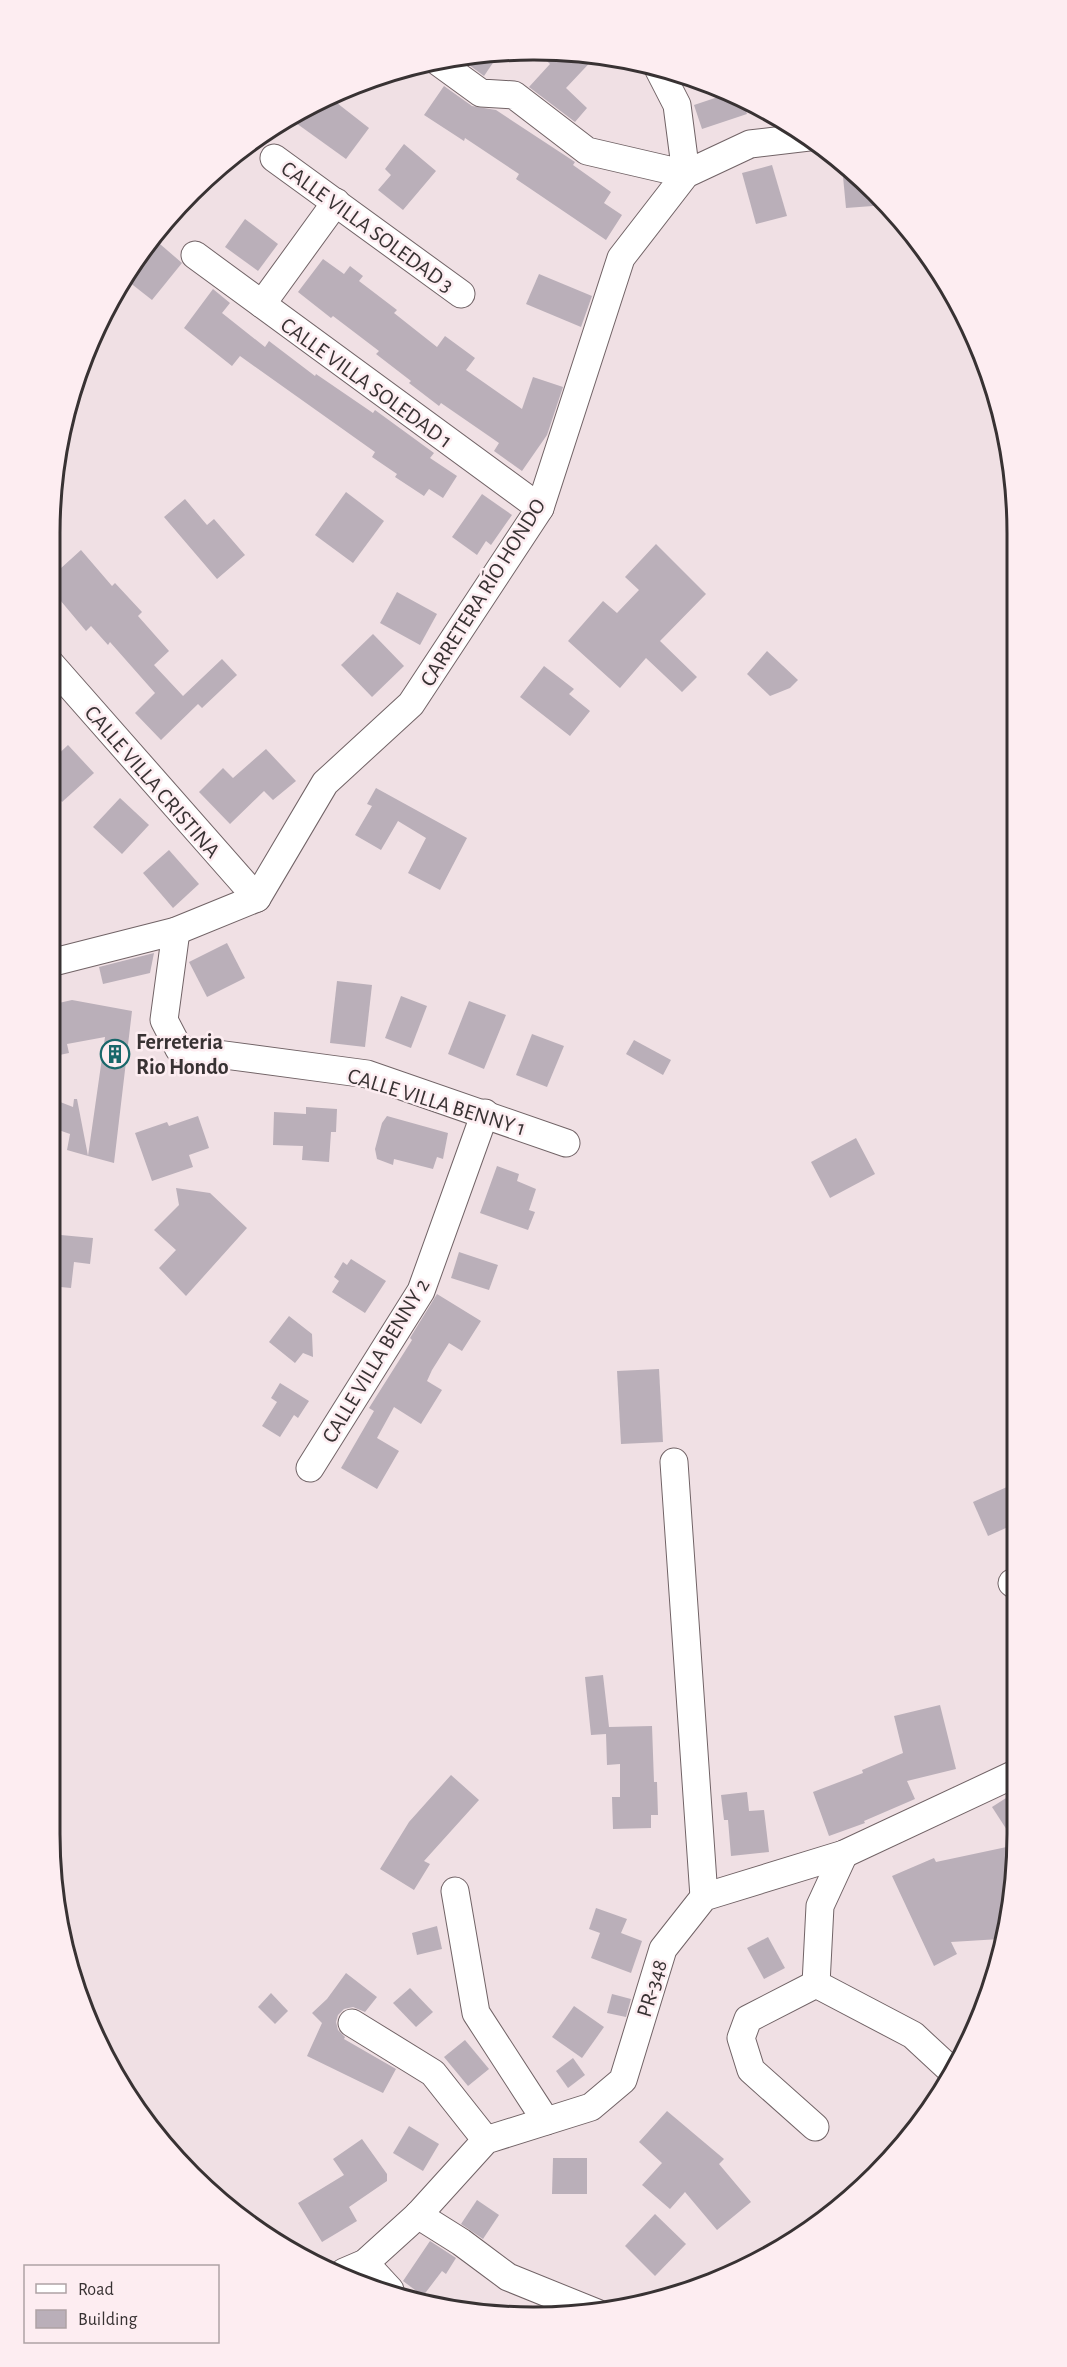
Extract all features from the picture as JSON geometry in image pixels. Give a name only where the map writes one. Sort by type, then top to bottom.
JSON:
[{"type":"street","points":[[447,68],[481,93],[514,95],[587,151],[687,174],[676,105],[663,78]]},
{"type":"street","name":"CARRETERA RÍO HONDO","points":[[257,898],[325,783],[411,704],[540,508],[621,258],[687,174],[750,144],[795,139]]},
{"type":"street","name":"CALLE VILLA SOLEDAD 3","points":[[274,158],[461,294]]},
{"type":"street","points":[[262,304],[336,202]]},
{"type":"street","name":"CALLE VILLA SOLEDAD 1","points":[[195,255],[540,508]]},
{"type":"street","name":"CALLE VILLA CRISTINA","points":[[60,674],[257,898]]},
{"type":"street","points":[[60,960],[176,931],[257,898]]},
{"type":"street","name":"CALLE VILLA BENNY 1","points":[[176,931],[164,1020],[179,1049],[368,1074],[566,1143]]},
{"type":"street","name":"CALLE VILLA BENNY 2","points":[[310,1468],[421,1292],[484,1113]]},
{"type":"street","points":[[674,1462],[704,1897],[844,1854],[1007,1782]]},
{"type":"street","points":[[816,1984],[820,1906],[844,1854]]},
{"type":"street","points":[[455,1891],[476,2013],[546,2121]]},
{"type":"street","name":"PR-348","points":[[486,2140],[591,2107],[623,2079],[663,1949],[704,1897]]},
{"type":"street","points":[[816,1984],[914,2035],[946,2066]]},
{"type":"street","points":[[815,2127],[751,2070],[741,2038],[748,2019],[816,1984]]},
{"type":"street","points":[[352,2023],[433,2073],[486,2140],[418,2215],[354,2268],[370,2278]]},
{"type":"street","points":[[418,2215],[461,2242],[508,2277],[577,2305]]},
{"type":"building","points":[[546,60],[589,63],[566,88],[587,108],[575,122],[529,87],[550,64]]},
{"type":"building","points":[[494,62],[484,76],[469,65]]},
{"type":"building","points":[[444,86],[472,106],[496,110],[575,162],[573,165],[611,192],[604,203],[622,215],[606,240],[516,179],[519,174],[465,138],[464,141],[424,115]]},
{"type":"building","points":[[718,97],[746,110],[747,114],[702,129],[694,105]]},
{"type":"building","points":[[337,103],[369,128],[346,159],[296,123]]},
{"type":"building","points":[[404,144],[436,171],[403,210],[378,190],[391,175],[385,169]]},
{"type":"building","points":[[772,165],[787,216],[756,224],[742,173]]},
{"type":"building","points":[[843,175],[875,206],[846,208]]},
{"type":"building","points":[[245,219],[278,244],[258,271],[225,247]]},
{"type":"building","points":[[159,243],[182,263],[152,300],[131,284]]},
{"type":"building","points":[[323,259],[344,274],[350,266],[363,276],[359,281],[397,310],[394,313],[437,347],[445,336],[475,358],[466,370],[522,409],[533,377],[563,387],[547,435],[522,471],[494,451],[499,443],[441,403],[439,406],[376,354],[379,351],[298,292]]},
{"type":"building","points":[[539,274],[592,296],[581,327],[526,304]]},
{"type":"building","points":[[213,289],[230,303],[222,313],[265,347],[269,341],[315,376],[316,374],[373,413],[375,410],[434,453],[430,458],[457,476],[443,498],[429,489],[424,496],[395,477],[397,474],[372,457],[375,452],[240,356],[232,366],[184,328]]},
{"type":"building","points":[[346,492],[384,521],[353,563],[315,535]]},
{"type":"building","points":[[482,494],[512,515],[491,545],[486,541],[477,555],[452,537]]},
{"type":"building","points":[[185,499],[207,525],[214,519],[245,555],[217,579],[164,517]]},
{"type":"building","points":[[656,544],[706,594],[660,641],[697,677],[682,692],[646,658],[620,688],[568,641],[603,601],[617,613],[639,590],[625,577]]},
{"type":"building","points":[[81,550],[112,586],[115,583],[142,612],[138,616],[169,651],[154,665],[183,696],[222,659],[237,675],[202,708],[198,704],[161,740],[135,713],[155,693],[110,642],[108,645],[91,626],[86,631],[60,600],[60,569]]},
{"type":"building","points":[[397,592],[437,614],[420,645],[380,623]]},
{"type":"building","points":[[373,634],[404,666],[372,697],[341,665]]},
{"type":"building","points":[[767,651],[798,680],[790,688],[770,696],[747,674]]},
{"type":"building","points":[[544,666],[574,689],[569,694],[590,711],[570,736],[520,697]]},
{"type":"building","points":[[68,745],[94,773],[62,802],[60,800],[60,753]]},
{"type":"building","points":[[266,749],[296,781],[273,800],[264,791],[230,824],[199,792],[223,768],[233,778]]},
{"type":"building","points":[[376,788],[467,838],[440,890],[408,873],[426,838],[398,821],[381,850],[355,835],[372,806],[367,804]]},
{"type":"building","points":[[120,798],[149,825],[122,854],[93,827]]},
{"type":"building","points":[[169,850],[199,884],[173,908],[143,873]]},
{"type":"building","points":[[227,943],[245,978],[207,997],[189,962]]},
{"type":"building","name":"Ferreteria Rio Hondo","points":[[154,953],[150,973],[103,984],[99,967]]},
{"type":"building","points":[[337,981],[372,985],[365,1047],[330,1043]]},
{"type":"building","points":[[401,996],[427,1006],[411,1048],[385,1038]]},
{"type":"building","name":"Ferreteria Rio Hondo","points":[[72,1000],[132,1011],[114,1163],[88,1156],[105,1037],[67,1044],[69,1053],[60,1055],[60,1003]]},
{"type":"building","points":[[469,1001],[506,1015],[484,1069],[448,1054]]},
{"type":"building","points":[[532,1034],[564,1046],[547,1087],[516,1075]]},
{"type":"building","points":[[634,1040],[671,1060],[663,1075],[626,1054]]},
{"type":"building","points":[[74,1099],[77,1099],[88,1156],[67,1150],[70,1134],[60,1130],[60,1102],[73,1107]]},
{"type":"building","points":[[306,1107],[337,1109],[336,1132],[331,1132],[329,1162],[302,1160],[303,1146],[273,1145],[274,1112],[306,1114]]},
{"type":"building","points":[[198,1116],[209,1148],[189,1155],[193,1167],[152,1181],[135,1133],[167,1122],[169,1126]]},
{"type":"building","points":[[387,1116],[448,1133],[443,1159],[437,1157],[433,1169],[394,1159],[393,1165],[377,1159],[375,1149],[382,1123]]},
{"type":"building","points":[[856,1138],[875,1174],[830,1198],[811,1162]]},
{"type":"building","points":[[497,1166],[519,1174],[517,1181],[536,1189],[529,1210],[535,1212],[528,1230],[480,1213]]},
{"type":"building","points":[[176,1188],[210,1193],[247,1228],[186,1296],[159,1268],[176,1250],[154,1230],[179,1205]]},
{"type":"building","points":[[60,1235],[93,1238],[90,1264],[74,1262],[71,1288],[60,1287]]},
{"type":"building","points":[[459,1252],[498,1265],[489,1290],[451,1278]]},
{"type":"building","points":[[351,1259],[386,1281],[365,1313],[332,1292],[339,1281],[334,1277],[343,1262],[347,1265]]},
{"type":"building","points":[[437,1294],[481,1321],[462,1351],[449,1343],[432,1370],[427,1381],[442,1390],[421,1424],[394,1407],[377,1438],[399,1451],[377,1489],[341,1468],[374,1411],[369,1408],[412,1340],[410,1338]]},
{"type":"building","points":[[289,1316],[312,1334],[313,1357],[303,1353],[295,1363],[269,1342]]},
{"type":"building","points":[[659,1369],[663,1442],[621,1444],[617,1371]]},
{"type":"building","points":[[280,1383],[309,1401],[298,1418],[294,1415],[280,1437],[262,1426],[277,1402],[271,1398]]},
{"type":"building","points":[[1007,1487],[1007,1527],[988,1536],[973,1502]]},
{"type":"building","points":[[603,1675],[609,1727],[652,1726],[658,1815],[651,1815],[651,1828],[613,1829],[612,1797],[620,1797],[620,1764],[607,1765],[606,1734],[591,1735],[585,1677]]},
{"type":"building","points":[[940,1705],[956,1769],[907,1781],[915,1799],[864,1821],[865,1823],[829,1836],[813,1792],[863,1773],[862,1770],[903,1753],[894,1716]]},
{"type":"building","points":[[451,1775],[479,1800],[424,1861],[430,1864],[414,1890],[380,1869],[409,1822]]},
{"type":"building","points":[[747,1792],[749,1811],[764,1810],[769,1852],[731,1856],[728,1820],[724,1820],[721,1795]]},
{"type":"building","points":[[1007,1797],[1007,1830],[992,1807]]},
{"type":"building","points":[[1007,1847],[1003,1895],[995,1939],[951,1942],[957,1954],[934,1966],[892,1876],[934,1858],[936,1862]]},
{"type":"building","points":[[596,1908],[627,1919],[621,1933],[642,1941],[631,1973],[591,1958],[600,1933],[589,1929]]},
{"type":"building","points":[[437,1926],[442,1949],[417,1955],[412,1933]]},
{"type":"building","points":[[768,1937],[785,1968],[764,1979],[747,1948]]},
{"type":"building","points":[[346,1973],[377,1997],[365,2012],[353,2007],[344,2009],[338,2015],[336,2022],[338,2030],[345,2037],[344,2039],[396,2069],[383,2093],[307,2056],[322,2023],[312,2013],[327,1999]]},
{"type":"building","points":[[410,1988],[433,2012],[416,2027],[393,2003]]},
{"type":"building","points":[[271,1993],[288,2011],[275,2024],[258,2007]]},
{"type":"building","points":[[612,1994],[631,1999],[626,2017],[607,2013]]},
{"type":"building","points":[[574,2006],[604,2027],[582,2058],[552,2037]]},
{"type":"building","points":[[465,2040],[489,2069],[468,2086],[444,2057]]},
{"type":"building","points":[[573,2058],[585,2075],[568,2088],[556,2071]]},
{"type":"building","points":[[667,2111],[724,2159],[719,2164],[751,2202],[717,2230],[685,2192],[670,2209],[642,2185],[662,2163],[639,2142]]},
{"type":"building","points":[[409,2126],[439,2144],[423,2171],[393,2153]]},
{"type":"building","points":[[362,2139],[387,2174],[387,2181],[349,2207],[357,2221],[322,2242],[298,2203],[344,2175],[333,2159]]},
{"type":"building","points":[[553,2158],[587,2158],[587,2194],[552,2194]]},
{"type":"building","points":[[477,2200],[499,2215],[483,2239],[461,2224]]},
{"type":"building","points":[[655,2214],[686,2244],[655,2276],[625,2246]]},
{"type":"building","points":[[430,2241],[456,2258],[446,2274],[442,2271],[424,2294],[419,2293],[403,2281]]},
{"type":"place","name":"Ferreteria Rio Hondo","points":[[115,1054]]}]
